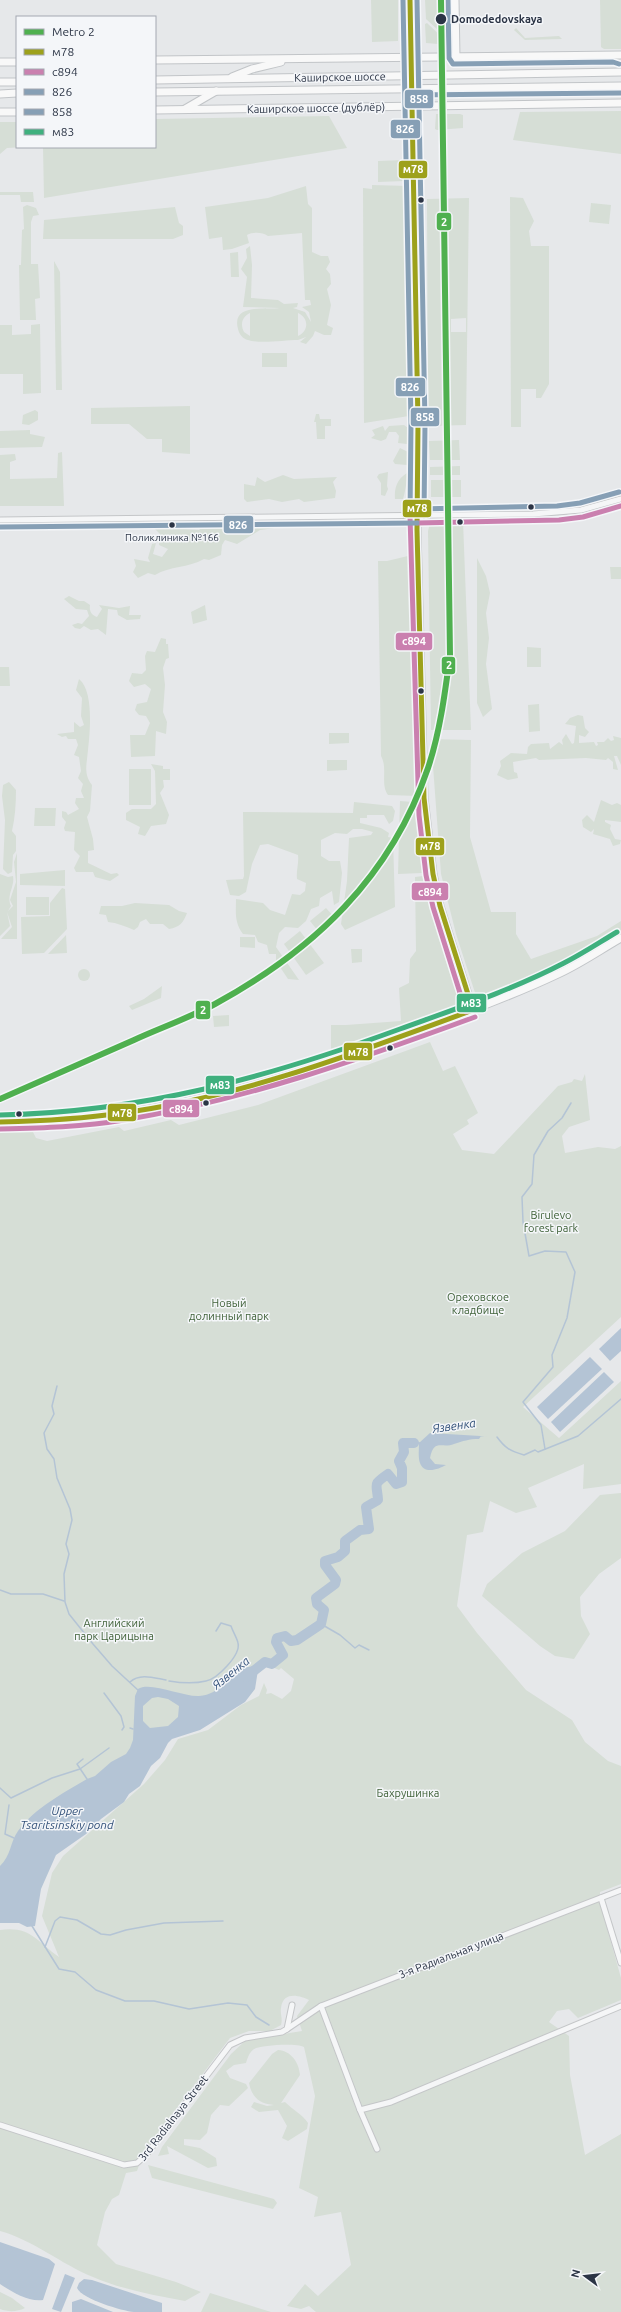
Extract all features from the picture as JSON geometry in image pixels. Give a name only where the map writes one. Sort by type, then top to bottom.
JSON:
[{"type":"main road","points":[[410,0],[418,423],[417,516],[426,814],[433,874],[440,906],[473,1010]]},
{"type":"main road","points":[[455,0],[456,57]]},
{"type":"main road","points":[[156,60],[619,56]]},
{"type":"main road","points":[[227,79],[252,69],[293,59]]},
{"type":"main road","points":[[0,62],[16,62]]},
{"type":"main road","name":"Каширское шоссе","points":[[156,80],[621,72]]},
{"type":"main road","points":[[0,82],[16,82]]},
{"type":"main road","name":"Каширское шоссе","points":[[156,92],[621,86]]},
{"type":"main road","points":[[183,110],[216,91]]},
{"type":"main road","points":[[0,94],[16,93]]},
{"type":"main road","name":"Каширское шоссе (дублёр)","points":[[156,110],[621,103]]},
{"type":"main road","points":[[0,112],[16,112]]},
{"type":"main road","points":[[0,1122],[51,1122],[116,1114],[215,1094],[331,1062],[473,1010],[559,973],[621,938]]},
{"type":"street","points":[[0,520],[417,516],[558,513],[581,510],[621,499]]},
{"type":"street","name":"3-я Радиальная улица","points":[[286,2029],[321,2006],[621,1890]]},
{"type":"street","points":[[601,1898],[621,1964]]},
{"type":"street","points":[[286,2029],[292,2005]]},
{"type":"street","points":[[321,2006],[360,2110],[377,2149]]},
{"type":"street","points":[[360,2110],[391,2102],[621,2006]]},
{"type":"street","name":"3rd Radialnaya Street","points":[[0,2124],[103,2159],[124,2165],[133,2165],[146,2155],[230,2045],[240,2040],[278,2034],[286,2029]]},
{"type":"green space","points":[[371,0],[398,0],[398,41],[372,42]]},
{"type":"green space","points":[[425,0],[442,0],[448,5],[449,40],[426,19]]},
{"type":"green space","points":[[600,0],[621,0],[621,49],[604,49],[601,47]]},
{"type":"green space","points":[[427,23],[446,41],[438,44],[426,43],[425,24]]},
{"type":"green space","points":[[516,28],[525,38],[559,36],[562,39],[525,40],[514,30]]},
{"type":"green space","points":[[621,111],[621,154],[513,140],[520,112]]},
{"type":"green space","points":[[436,114],[463,115],[463,128],[435,129]]},
{"type":"green space","points":[[329,116],[347,148],[44,198],[43,148],[156,148],[156,119]]},
{"type":"green space","points":[[0,122],[16,122],[16,147],[7,148],[0,154]]},
{"type":"green space","points":[[404,160],[404,181],[378,182],[378,161]]},
{"type":"green space","points":[[372,185],[409,186],[409,416],[364,423],[363,188],[372,189]]},
{"type":"green space","points":[[306,186],[308,204],[312,208],[312,252],[321,256],[328,256],[330,262],[326,269],[330,274],[331,284],[327,289],[331,305],[327,325],[333,328],[331,335],[324,335],[315,331],[313,336],[306,344],[300,342],[306,337],[298,340],[273,342],[259,342],[246,339],[239,333],[237,321],[240,315],[245,311],[280,308],[243,307],[247,277],[241,269],[247,258],[246,249],[250,246],[252,265],[251,298],[278,300],[284,304],[298,303],[297,307],[293,308],[305,312],[311,322],[309,312],[302,307],[311,305],[310,300],[305,300],[302,233],[268,236],[260,233],[252,233],[247,235],[249,243],[232,249],[223,250],[222,237],[209,239],[205,207],[268,198]],"holes":[[[250,313],[250,336],[244,332],[242,324],[245,317]],[[298,313],[302,315],[306,321],[306,328],[302,334],[298,336]]]},
{"type":"green space","points":[[0,192],[33,192],[34,202],[21,202],[20,195],[0,195]]},
{"type":"green space","points":[[510,197],[523,198],[534,221],[529,231],[531,246],[549,246],[549,384],[541,398],[536,398],[536,389],[521,389],[521,427],[511,427]]},
{"type":"green space","points":[[469,198],[466,425],[428,426],[427,199]],"holes":[[[466,318],[466,332],[451,332],[451,319]]]},
{"type":"green space","points":[[591,203],[611,205],[609,224],[589,222]]},
{"type":"green space","points":[[27,205],[36,208],[39,215],[33,216],[31,222],[31,264],[38,264],[40,298],[35,299],[36,320],[20,320],[19,265],[21,265],[22,230],[24,229],[23,207]]},
{"type":"green space","points":[[175,207],[179,223],[183,226],[183,235],[173,239],[43,239],[44,220]]},
{"type":"green space","points":[[238,252],[239,277],[231,277],[230,253]]},
{"type":"green space","points":[[54,261],[60,272],[62,390],[56,390]]},
{"type":"green space","points":[[40,324],[41,393],[23,394],[23,374],[0,374],[0,325],[12,325],[12,335],[31,334],[31,325]]},
{"type":"green space","points":[[262,353],[287,353],[287,367],[262,367]]},
{"type":"green space","points":[[190,406],[190,454],[162,452],[162,439],[147,439],[129,424],[91,424],[91,408]]},
{"type":"green space","points":[[35,410],[38,412],[38,420],[29,425],[22,424],[23,415]]},
{"type":"green space","points":[[316,414],[319,414],[320,419],[331,419],[331,426],[325,426],[325,439],[317,439],[316,422],[314,422]]},
{"type":"green space","points":[[404,425],[408,428],[407,444],[398,443],[399,436],[396,432],[389,432],[386,439],[381,441],[371,438],[375,435],[372,430],[383,426],[385,431],[389,426]]},
{"type":"green space","points":[[30,430],[30,434],[45,437],[42,447],[0,448],[0,431]]},
{"type":"green space","points":[[459,440],[460,460],[430,460],[429,441]]},
{"type":"green space","points":[[400,448],[408,452],[407,465],[395,464],[393,461]]},
{"type":"green space","points":[[62,452],[64,506],[0,506],[0,455],[15,454],[16,460],[10,462],[10,479],[57,478],[58,453]]},
{"type":"green space","points":[[460,466],[460,475],[430,475],[430,467]]},
{"type":"green space","points":[[388,472],[388,489],[385,496],[381,495],[381,483],[377,477],[379,474]]},
{"type":"green space","points":[[407,473],[403,499],[395,499],[397,484]]},
{"type":"green space","points":[[283,475],[294,479],[337,477],[333,482],[336,491],[335,498],[304,502],[299,499],[282,502],[269,499],[247,502],[244,499],[244,484],[255,486],[257,477],[265,482]]},
{"type":"green space","points":[[431,480],[461,480],[461,497],[431,497]]},
{"type":"green space","points":[[463,521],[471,730],[431,730],[428,531],[430,523]]},
{"type":"green space","points":[[247,522],[253,526],[281,527],[260,530],[237,544],[225,540],[222,545],[221,555],[209,560],[204,559],[155,575],[148,573],[138,578],[133,572],[136,566],[134,559],[150,562],[148,558],[152,544],[156,543],[153,554],[162,557],[168,549],[159,545],[160,534],[153,527],[199,530],[204,526],[220,528]]},
{"type":"green space","points":[[412,555],[418,796],[388,795],[385,786],[384,766],[381,756],[378,561],[387,561]]},
{"type":"green space","points":[[477,558],[486,576],[490,593],[486,613],[489,638],[486,664],[492,709],[483,717],[477,703]]},
{"type":"green space","points":[[610,567],[621,567],[621,579],[611,579]]},
{"type":"green space","points":[[69,596],[79,601],[84,601],[90,605],[91,613],[97,617],[102,609],[99,605],[119,608],[130,606],[129,615],[141,615],[140,619],[127,620],[118,615],[117,610],[108,609],[106,635],[98,629],[91,630],[84,626],[80,629],[75,628],[72,625],[78,623],[82,624],[89,616],[87,610],[76,609],[64,599]]},
{"type":"green space","points":[[205,605],[207,620],[193,624],[191,612]]},
{"type":"green space","points":[[161,638],[166,639],[166,644],[168,644],[169,658],[166,659],[163,668],[165,685],[163,712],[167,722],[166,734],[156,731],[155,756],[131,757],[130,735],[145,735],[150,723],[146,716],[139,715],[135,710],[137,704],[147,702],[151,689],[145,684],[134,687],[129,681],[132,673],[142,674],[146,670],[145,656],[147,651],[155,652]]},
{"type":"green space","points":[[527,647],[541,648],[541,667],[527,667]]},
{"type":"green space","points":[[0,667],[9,667],[10,686],[0,686]]},
{"type":"green space","points":[[79,679],[84,685],[87,693],[90,712],[90,733],[86,768],[87,777],[92,785],[90,811],[87,817],[93,839],[94,850],[88,851],[88,863],[111,874],[117,873],[119,875],[110,881],[95,877],[93,872],[76,872],[74,868],[80,856],[74,850],[75,832],[65,831],[64,828],[66,822],[62,817],[62,811],[66,812],[68,815],[79,809],[75,803],[76,798],[84,798],[81,791],[83,784],[78,778],[81,771],[79,757],[74,755],[78,745],[76,739],[68,739],[66,736],[62,737],[57,734],[74,732],[74,722],[80,727],[84,725],[81,716],[82,698],[76,690]]},
{"type":"green space","points":[[539,704],[540,731],[529,732],[528,705]]},
{"type":"green space","points":[[578,715],[583,716],[585,728],[589,732],[585,737],[579,735],[579,743],[594,742],[596,746],[598,745],[597,742],[604,742],[608,738],[611,741],[614,740],[613,736],[621,738],[621,765],[617,756],[614,756],[618,770],[613,769],[613,762],[608,758],[606,760],[586,758],[539,760],[536,758],[513,762],[514,772],[517,773],[518,778],[508,780],[497,775],[501,766],[500,761],[511,753],[527,754],[528,747],[531,744],[549,743],[550,749],[559,742],[563,745],[562,740],[566,734],[572,744],[574,743],[576,726],[565,724],[570,718]]},
{"type":"green space","points":[[329,733],[349,733],[349,743],[329,744]]},
{"type":"green space","points":[[431,739],[471,740],[470,837],[491,912],[516,912],[516,934],[531,959],[597,936],[621,921],[621,933],[556,969],[478,1002],[456,934],[441,874]]},
{"type":"green space","points":[[327,760],[347,760],[347,770],[327,771]]},
{"type":"green space","points":[[151,764],[163,766],[163,769],[170,769],[170,780],[163,780],[164,787],[160,793],[169,815],[166,824],[151,826],[145,836],[138,834],[140,827],[126,820],[126,813],[132,809],[151,809],[156,804],[155,771]]},
{"type":"green space","points":[[129,769],[151,769],[151,805],[129,805]]},
{"type":"green space","points":[[9,782],[16,790],[12,831],[16,836],[16,851],[13,855],[12,872],[8,874],[3,869],[5,820],[2,796],[3,785]]},
{"type":"green space","points":[[601,800],[612,805],[617,803],[621,805],[621,822],[605,820],[605,822],[611,825],[610,829],[615,839],[621,840],[620,844],[613,846],[610,839],[593,834],[594,829],[591,832],[583,827],[582,820],[587,815],[594,822]]},
{"type":"green space","points":[[400,801],[413,802],[419,806],[426,865],[422,873],[398,874]]},
{"type":"green space","points":[[354,802],[392,806],[395,811],[393,821],[389,824],[384,815],[367,815],[367,818],[360,818],[360,823],[381,828],[389,833],[388,837],[393,838],[395,907],[345,930],[341,924],[347,881],[349,838],[371,835],[373,832],[362,829],[353,829],[347,834],[335,833],[321,840],[321,856],[329,861],[340,861],[342,873],[339,902],[334,905],[332,891],[320,898],[319,906],[311,909],[306,921],[298,928],[285,927],[279,933],[276,947],[299,980],[288,979],[276,961],[276,954],[269,954],[267,945],[258,942],[255,935],[243,934],[240,930],[236,917],[236,899],[263,903],[270,910],[285,915],[292,894],[300,895],[305,891],[306,883],[297,879],[298,855],[268,844],[260,845],[252,864],[246,892],[239,896],[230,895],[226,880],[243,879],[244,876],[243,812],[353,813]]},
{"type":"green space","points":[[35,808],[56,808],[55,826],[34,826]]},
{"type":"green space","points":[[17,853],[17,939],[1,939],[12,927],[7,912],[10,926],[0,936],[0,874],[8,877],[13,876],[13,884],[9,898],[11,906],[8,911],[13,906],[10,900],[16,882],[14,862]]},
{"type":"green space","points":[[65,870],[65,886],[20,885],[20,874]]},
{"type":"green space","points":[[423,876],[427,878],[448,959],[463,999],[462,1008],[286,1068],[283,1067],[284,1064],[331,1050],[331,1025],[401,1021],[399,988],[409,983],[410,959],[416,951],[415,877]]},
{"type":"green space","points":[[62,888],[65,889],[67,929],[44,953],[22,954],[21,917],[50,916],[50,903]]},
{"type":"green space","points":[[26,897],[49,897],[49,915],[26,915]]},
{"type":"green space","points":[[135,903],[169,905],[179,911],[187,913],[181,924],[173,928],[169,929],[163,924],[150,924],[146,919],[140,922],[138,927],[134,930],[108,922],[106,915],[99,914],[101,906],[122,906]]},
{"type":"green space","points":[[326,908],[335,918],[318,931],[310,921]]},
{"type":"green space","points":[[300,931],[324,963],[306,975],[284,944]]},
{"type":"green space","points":[[66,935],[67,953],[48,954]]},
{"type":"green space","points":[[240,937],[255,937],[255,948],[240,947]]},
{"type":"green space","points":[[351,949],[362,949],[362,962],[352,963]]},
{"type":"green space","points":[[84,969],[88,971],[90,975],[88,979],[84,981],[80,979],[78,975],[80,971]]},
{"type":"green space","points":[[162,986],[161,998],[132,1010],[129,1006],[144,999]]},
{"type":"green space","points":[[229,1015],[229,1026],[214,1027],[213,1016]]},
{"type":"green space","points":[[430,1042],[443,1071],[455,1066],[478,1113],[467,1120],[469,1124],[453,1134],[462,1150],[494,1154],[558,1086],[572,1082],[574,1079],[582,1081],[585,1074],[590,1120],[569,1127],[562,1136],[565,1153],[598,1147],[615,1149],[621,1146],[621,1317],[523,1407],[559,1438],[621,1381],[621,1484],[583,1489],[584,1464],[528,1488],[537,1507],[516,1513],[490,1501],[483,1532],[467,1535],[457,1606],[477,1633],[526,1690],[572,1720],[585,1742],[608,1761],[621,1766],[621,1884],[600,1892],[600,1903],[621,1978],[621,2000],[578,2018],[569,2009],[557,2011],[549,2022],[569,2036],[570,2075],[585,2155],[621,2134],[621,2312],[316,2312],[309,2306],[301,2309],[287,2306],[305,2284],[318,2296],[351,2265],[341,2212],[314,2217],[318,2197],[299,2188],[315,2096],[304,2047],[287,2045],[254,2049],[248,2057],[246,2063],[234,2065],[226,2071],[230,2078],[246,2084],[248,2088],[229,2106],[220,2105],[211,2115],[207,2133],[200,2140],[184,2139],[184,2145],[200,2148],[216,2158],[217,2166],[208,2168],[167,2146],[169,2154],[158,2156],[162,2147],[231,2054],[246,2040],[302,2031],[297,2016],[309,2000],[297,1996],[289,1997],[282,2002],[281,2025],[270,2031],[249,2031],[230,2038],[144,2151],[137,2171],[126,2173],[119,2195],[112,2199],[105,2212],[97,2245],[116,2264],[176,2282],[201,2292],[185,2301],[139,2292],[104,2282],[81,2272],[24,2240],[0,2231],[0,1930],[19,1930],[26,1933],[38,1940],[59,1957],[42,1916],[52,1873],[63,1856],[144,1784],[165,1760],[178,1739],[208,1730],[241,1705],[259,1696],[264,1683],[267,1690],[266,1694],[271,1693],[282,1699],[291,1691],[294,1679],[281,1668],[279,1670],[266,1664],[260,1665],[163,1732],[0,1899],[0,1129],[32,1130],[36,1138],[47,1141],[119,1127],[124,1131],[171,1120],[179,1125],[258,1105]]},
{"type":"green space","points":[[621,1493],[621,1558],[599,1574],[580,1597],[581,1616],[590,1634],[574,1659],[555,1656],[540,1646],[482,1596],[487,1584],[522,1553],[565,1531],[600,1495]]},
{"type":"green space","points":[[278,2050],[287,2052],[294,2058],[300,2075],[281,2103],[285,2102],[308,2123],[307,2129],[288,2141],[282,2138],[287,2126],[278,2110],[259,2112],[251,2107],[254,2102],[267,2106],[274,2105],[261,2102],[257,2099],[252,2093],[249,2083],[272,2054]]},
{"type":"green space","points":[[148,2165],[274,2199],[277,2203],[273,2209],[152,2178]]},
{"type":"green space","points":[[0,2292],[12,2298],[25,2308],[12,2311],[0,2309]]},
{"type":"green space","points":[[210,2293],[271,2312],[201,2312]]},
{"type":"water","points":[[621,1328],[621,1351],[610,1361],[599,1349]]},
{"type":"water","points":[[590,1357],[602,1369],[548,1419],[537,1407]]},
{"type":"water","points":[[604,1372],[614,1382],[560,1432],[551,1422]]},
{"type":"water","points":[[430,1433],[481,1436],[479,1439],[466,1440],[450,1445],[436,1446],[430,1458],[435,1464],[446,1465],[440,1468],[428,1470],[422,1467],[420,1463],[419,1443]]},
{"type":"water","name":"Upper Tsaritsinskiy pond","points":[[255,1666],[258,1670],[255,1689],[245,1702],[200,1730],[172,1739],[168,1743],[160,1758],[151,1766],[140,1786],[129,1794],[124,1802],[101,1819],[86,1834],[56,1855],[41,1889],[35,1926],[27,1927],[19,1923],[0,1923],[0,1866],[6,1858],[15,1835],[25,1822],[41,1808],[68,1790],[95,1776],[111,1762],[126,1754],[133,1740],[135,1696],[138,1689],[150,1687],[192,1696],[207,1695],[218,1689],[240,1669]],"holes":[[[158,1697],[168,1699],[179,1706],[178,1717],[168,1726],[150,1728],[143,1721],[143,1706],[152,1698]]]},
{"type":"water","points":[[0,2242],[49,2259],[55,2264],[43,2300],[26,2298],[0,2284]]},
{"type":"water","points":[[65,2274],[75,2278],[61,2312],[52,2309]]},
{"type":"water","points":[[84,2279],[92,2280],[162,2303],[162,2312],[128,2311],[94,2300],[80,2292],[77,2288],[79,2283]]},
{"type":"water","points":[[81,2299],[113,2312],[72,2312],[72,2302]]},
{"type":"waterway","points":[[545,1449],[541,1425],[523,1402],[553,1367],[552,1355],[567,1318],[575,1272],[566,1252],[545,1251],[529,1256],[523,1222],[522,1197],[532,1184],[534,1155],[548,1131],[562,1118],[571,1103]]},
{"type":"waterway","points":[[57,1386],[52,1406],[54,1414],[44,1433],[47,1449],[54,1459],[57,1478],[70,1509],[72,1520],[66,1544],[69,1554],[64,1574],[65,1602],[69,1614],[93,1644],[112,1666],[139,1691]]},
{"type":"waterway","name":"Язвенка","points":[[497,1437],[508,1449],[515,1452],[524,1455],[535,1450],[538,1452],[578,1436],[621,1399]]},
{"type":"waterway","name":"Язвенка","points":[[246,1677],[265,1662],[272,1664],[283,1655],[276,1642],[277,1638],[285,1636],[291,1641],[297,1640],[321,1624],[324,1610],[317,1604],[316,1598],[335,1584],[336,1580],[325,1565],[325,1561],[338,1557],[345,1551],[345,1541],[360,1530],[369,1529],[366,1507],[378,1500],[378,1483],[388,1474],[396,1484],[402,1482],[402,1468],[399,1461],[404,1452],[403,1443],[414,1443]]},
{"type":"waterway","name":"Язвенка","points":[[414,1443],[420,1443]]},
{"type":"waterway","points":[[0,1590],[11,1594],[43,1594],[64,1601]]},
{"type":"waterway","points":[[169,1681],[188,1683],[206,1681],[216,1676],[227,1666],[236,1654],[238,1643],[231,1626],[221,1623],[216,1631]]},
{"type":"waterway","points":[[321,1624],[340,1635],[355,1648],[359,1645],[369,1650]]},
{"type":"waterway","points":[[130,1682],[134,1679],[143,1677],[166,1680]]},
{"type":"waterway","points":[[214,1685],[217,1691]]},
{"type":"waterway","points":[[104,1693],[121,1716],[124,1727],[122,1730]]},
{"type":"waterway","points":[[0,1788],[11,1798],[52,1778],[80,1769],[109,1748]]},
{"type":"waterway","points":[[83,1759],[77,1764],[87,1779]]},
{"type":"waterway","points":[[9,1805],[5,1834],[14,1838]]},
{"type":"waterway","points":[[45,1947],[55,1921],[60,1917],[77,1920],[101,1934],[110,1935],[126,1930],[164,1923],[223,1921]]},
{"type":"waterway","points":[[32,1926],[59,1969],[75,1972],[96,1990],[125,2001],[154,2001],[189,2009],[228,2003],[247,2005],[256,2017],[269,2025]]},
{"type":"metro line","name":"2","points":[[0,1099],[205,1009],[251,983],[285,960],[345,907],[370,876],[393,843],[412,807],[428,768],[439,726],[450,655],[441,0]]},
{"type":"transit line","name":"826","points":[[403,0],[411,423],[410,516]]},
{"type":"transit line","name":"м78","points":[[410,0],[418,423],[417,530],[424,798],[433,874],[440,906],[473,1010]]},
{"type":"transit line","name":"858","points":[[417,0],[425,423],[424,516]]},
{"type":"transit line","name":"826","points":[[448,0],[449,58],[453,64],[613,62],[619,64]]},
{"type":"transit line","name":"826","points":[[412,95],[621,93]]},
{"type":"transit line","name":"858","points":[[417,509],[557,506],[580,503],[619,492]]},
{"type":"transit line","name":"с894","points":[[417,523],[559,520],[583,517],[621,506]]},
{"type":"transit line","name":"с894","points":[[410,516],[419,815],[426,875],[433,907],[466,1012]]},
{"type":"transit line","name":"826","points":[[0,527],[417,523]]},
{"type":"transit line","name":"м83","points":[[0,1115],[104,1107],[154,1099],[203,1089],[301,1063],[400,1029],[524,982],[564,963],[617,932]]},
{"type":"transit line","name":"м78","points":[[0,1122],[106,1115],[166,1106],[211,1096],[300,1071],[343,1057],[473,1010]]},
{"type":"transit line","name":"с894","points":[[0,1129],[62,1127],[93,1124],[169,1112],[258,1090],[302,1077],[475,1017]]},
{"type":"place","name":"Domodedovskaya","points":[[441,19]]},
{"type":"place","name":"Поликлиника №166","points":[[172,525]]},
{"type":"park label","name":"Birulevo forest park","points":[[551,1221]]},
{"type":"park label","name":"Ореховское кладбище","points":[[478,1303]]},
{"type":"park label","name":"Новый долинный парк","points":[[229,1309]]},
{"type":"park label","name":"Английский парк Царицына","points":[[114,1629]]},
{"type":"park label","name":"Бахрушинка","points":[[408,1793]]}]
